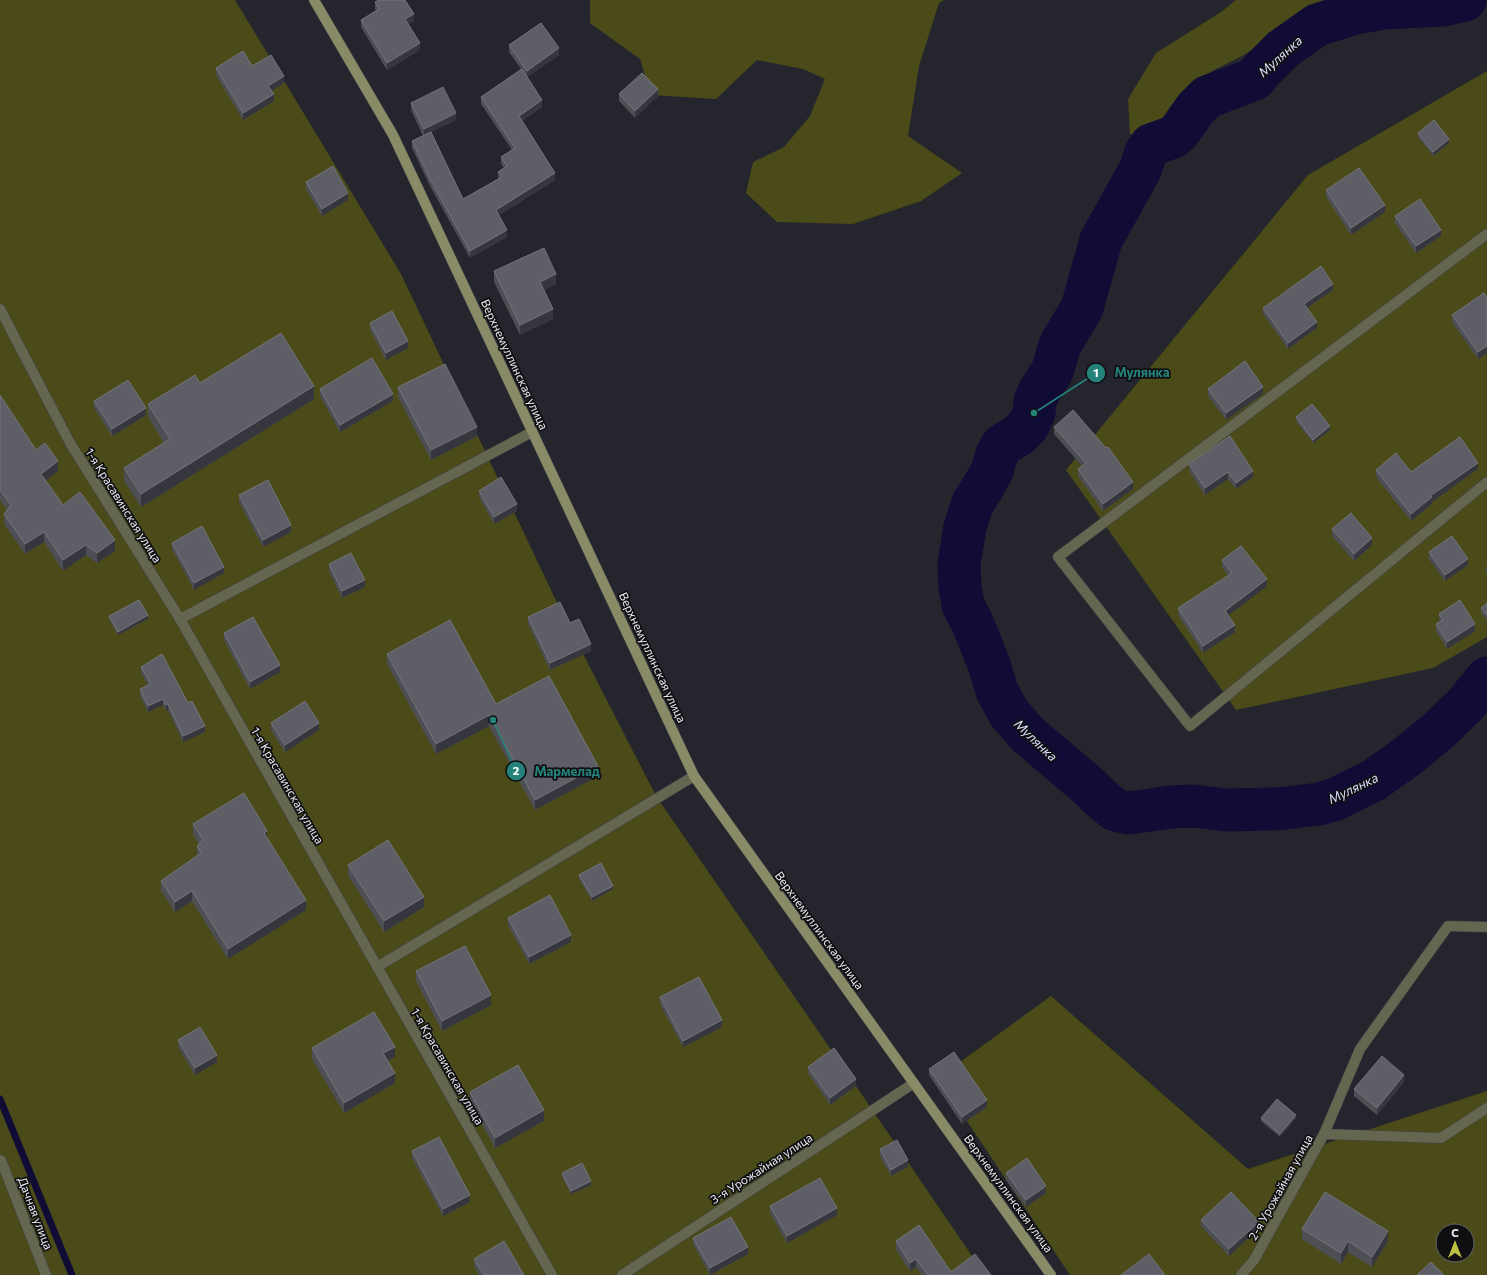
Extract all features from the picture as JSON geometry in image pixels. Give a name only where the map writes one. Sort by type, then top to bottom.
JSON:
[{"type":"street","name":"Верхнемуллинская улица","points":[[314,0],[393,135],[694,776],[1051,1275]]},
{"type":"street","points":[[1487,234],[1058,557],[1190,726],[1487,482]]},
{"type":"street","name":"1-я Красавинская улица","points":[[0,309],[70,443],[180,619],[552,1275]]},
{"type":"street","points":[[180,619],[532,432]]},
{"type":"street","points":[[377,967],[694,776]]},
{"type":"street","points":[[1324,1134],[1360,1049],[1448,926],[1487,927]]},
{"type":"street","name":"3-я Урожайная улица","points":[[622,1275],[914,1083]]},
{"type":"street","name":"2-я Урожайная улица","points":[[1241,1275],[1254,1260],[1324,1134],[1441,1138],[1487,1108]]},
{"type":"street","name":"Дачная улица","points":[[1,1160],[46,1275]]},
{"type":"shaded area","points":[[0,0],[235,0],[401,274],[560,609],[656,796],[985,1275],[0,1275]]},
{"type":"shaded area","points":[[590,0],[944,0],[939,3],[919,66],[908,136],[962,173],[921,201],[853,224],[777,222],[746,193],[753,162],[784,147],[810,116],[825,79],[803,69],[757,60],[716,99],[651,95],[640,59],[590,23]]},
{"type":"shaded area","points":[[1236,0],[1358,0],[1340,2],[1311,14],[1286,33],[1265,41],[1242,56],[1210,72],[1185,105],[1180,116],[1172,127],[1158,136],[1143,139],[1130,134],[1128,99],[1156,53],[1221,12]]},
{"type":"shaded area","points":[[1487,71],[1487,637],[1433,668],[1236,710],[1066,470],[1308,175]]},
{"type":"shaded area","points":[[1051,996],[1248,1169],[1487,1091],[1487,1275],[1070,1275],[938,1078]]},
{"type":"building","points":[[379,0],[405,0],[414,14],[405,19],[420,43],[387,63],[361,20],[379,9],[375,2]]},
{"type":"building","points":[[541,23],[559,48],[527,71],[509,45]]},
{"type":"building","points":[[243,51],[252,66],[271,55],[284,76],[268,86],[274,94],[243,113],[216,68]]},
{"type":"building","points":[[522,69],[542,100],[519,116],[555,173],[496,210],[507,230],[470,251],[430,179],[412,141],[431,132],[463,199],[502,177],[498,172],[507,166],[501,157],[515,148],[481,97]]},
{"type":"building","points":[[642,73],[658,89],[635,111],[619,94]]},
{"type":"building","points":[[443,87],[456,113],[424,129],[411,103]]},
{"type":"building","points":[[1434,120],[1449,139],[1433,152],[1418,133]]},
{"type":"building","points":[[333,166],[348,193],[322,209],[306,182]]},
{"type":"building","points":[[1359,168],[1385,205],[1351,228],[1326,190]]},
{"type":"building","points":[[1420,199],[1441,230],[1416,246],[1395,216]]},
{"type":"building","points":[[544,248],[556,274],[540,282],[553,309],[520,325],[494,271]]},
{"type":"building","points":[[1321,266],[1333,284],[1304,304],[1317,322],[1288,343],[1263,308]]},
{"type":"building","points":[[1484,293],[1487,297],[1487,346],[1478,352],[1452,315]]},
{"type":"building","points":[[392,311],[408,341],[386,353],[370,323]]},
{"type":"building","points":[[281,333],[314,386],[141,494],[124,468],[170,439],[148,404],[195,375],[200,383]]},
{"type":"building","points":[[372,358],[393,394],[340,425],[320,389]]},
{"type":"building","points":[[1245,361],[1263,387],[1226,413],[1208,389]]},
{"type":"building","points":[[445,364],[477,427],[431,450],[398,387]]},
{"type":"building","points":[[128,380],[146,408],[112,429],[94,401]]},
{"type":"building","points":[[0,395],[36,450],[45,443],[58,461],[41,474],[63,505],[80,492],[115,540],[97,553],[86,545],[63,560],[44,532],[25,544],[4,514],[11,505],[0,490]]},
{"type":"building","points":[[1312,404],[1330,426],[1313,440],[1296,417]]},
{"type":"building","points":[[1073,410],[1106,448],[1108,447],[1133,482],[1103,504],[1078,469],[1086,463],[1054,427]]},
{"type":"building","points":[[1230,436],[1253,471],[1236,483],[1228,472],[1205,488],[1189,464]]},
{"type":"building","points":[[1460,437],[1478,463],[1430,496],[1432,497],[1411,514],[1376,470],[1396,453],[1411,472]]},
{"type":"building","points":[[501,477],[517,504],[494,517],[479,491]]},
{"type":"building","points":[[268,480],[291,525],[263,540],[239,495]]},
{"type":"building","points":[[1351,513],[1372,538],[1354,554],[1332,529]]},
{"type":"building","points":[[202,526],[224,567],[194,583],[172,543]]},
{"type":"building","points":[[1452,536],[1468,559],[1445,575],[1429,552]]},
{"type":"building","points":[[1241,546],[1267,579],[1225,611],[1235,625],[1203,646],[1178,608],[1232,573],[1222,560]]},
{"type":"building","points":[[351,553],[365,580],[342,591],[329,564]]},
{"type":"building","points":[[139,600],[148,615],[118,632],[109,616]]},
{"type":"building","points":[[1460,600],[1475,624],[1447,642],[1436,624],[1443,620],[1439,614]]},
{"type":"building","points":[[560,602],[570,623],[579,619],[591,644],[550,663],[528,617]]},
{"type":"building","points":[[1487,603],[1487,615],[1481,608]]},
{"type":"building","points":[[253,617],[280,665],[250,682],[224,633]]},
{"type":"building","points":[[450,620],[496,704],[549,676],[598,766],[535,800],[489,715],[436,744],[387,654]]},
{"type":"building","points":[[162,654],[188,703],[192,701],[205,726],[183,736],[168,704],[166,705],[163,699],[148,706],[140,689],[151,684],[141,667]]},
{"type":"building","points":[[305,701],[319,723],[285,745],[271,723]]},
{"type":"building","points":[[244,793],[267,831],[264,833],[306,900],[228,949],[192,891],[175,902],[161,881],[201,853],[197,846],[203,840],[193,824]]},
{"type":"building","points":[[388,840],[424,897],[384,921],[348,865]]},
{"type":"building","points":[[601,863],[613,886],[592,897],[579,875]]},
{"type":"building","points":[[550,895],[571,935],[529,957],[508,918]]},
{"type":"building","points":[[465,946],[491,995],[442,1021],[416,971]]},
{"type":"building","points":[[699,977],[722,1020],[683,1041],[660,997]]},
{"type":"building","points":[[374,1012],[395,1047],[383,1053],[395,1073],[344,1103],[312,1048]]},
{"type":"building","points":[[200,1027],[217,1055],[195,1068],[178,1040]]},
{"type":"building","points":[[834,1048],[856,1079],[830,1098],[808,1067]]},
{"type":"building","points":[[954,1052],[987,1100],[962,1117],[929,1069]]},
{"type":"building","points":[[1382,1056],[1404,1075],[1377,1108],[1354,1089]]},
{"type":"building","points":[[518,1065],[544,1110],[495,1138],[470,1092]]},
{"type":"building","points":[[1277,1099],[1296,1115],[1280,1134],[1261,1118]]},
{"type":"building","points":[[439,1137],[470,1195],[443,1209],[412,1151]]},
{"type":"building","points":[[897,1140],[908,1160],[891,1170],[880,1149]]},
{"type":"building","points":[[1027,1158],[1046,1186],[1026,1200],[1006,1173]]},
{"type":"building","points":[[582,1163],[591,1181],[571,1191],[562,1173]]},
{"type":"building","points":[[820,1178],[837,1208],[787,1236],[770,1206]]},
{"type":"building","points":[[1231,1192],[1259,1222],[1229,1249],[1201,1220]]},
{"type":"building","points":[[1325,1192],[1388,1231],[1372,1257],[1348,1241],[1341,1253],[1302,1229]]},
{"type":"building","points":[[731,1217],[748,1247],[710,1268],[693,1238]]},
{"type":"building","points":[[919,1225],[951,1272],[975,1254],[991,1275],[928,1275],[916,1259],[910,1263],[896,1241]]},
{"type":"building","points":[[504,1241],[524,1275],[484,1275],[474,1259]]},
{"type":"building","points":[[1149,1254],[1165,1275],[1121,1275]]},
{"type":"building","points":[[1431,1262],[1444,1275],[1417,1275]]},
{"type":"waterway","name":"Мулянка","points":[[1465,0],[1443,5],[1385,8],[1355,13],[1317,25],[1283,49],[1255,79],[1207,97],[1196,108],[1179,132],[1173,137],[1151,145],[1146,152],[1140,170],[1101,240],[1082,308],[1060,345],[1052,372],[1040,390],[1035,401],[1034,413],[1028,426],[1019,435],[1002,445],[997,454],[992,471],[973,503],[965,527],[959,564],[960,587],[963,605],[972,622],[989,664],[997,691],[1009,713],[1027,734],[1115,810],[1129,813],[1171,807],[1194,806],[1226,810],[1276,809],[1319,804],[1336,799],[1374,780],[1405,758],[1437,732],[1465,705],[1487,678]]},
{"type":"waterway","points":[[0,1099],[72,1275]]},
{"type":"place","name":"Мулянка","points":[[1034,413]]},
{"type":"place","name":"Мармелад","points":[[493,720]]}]
